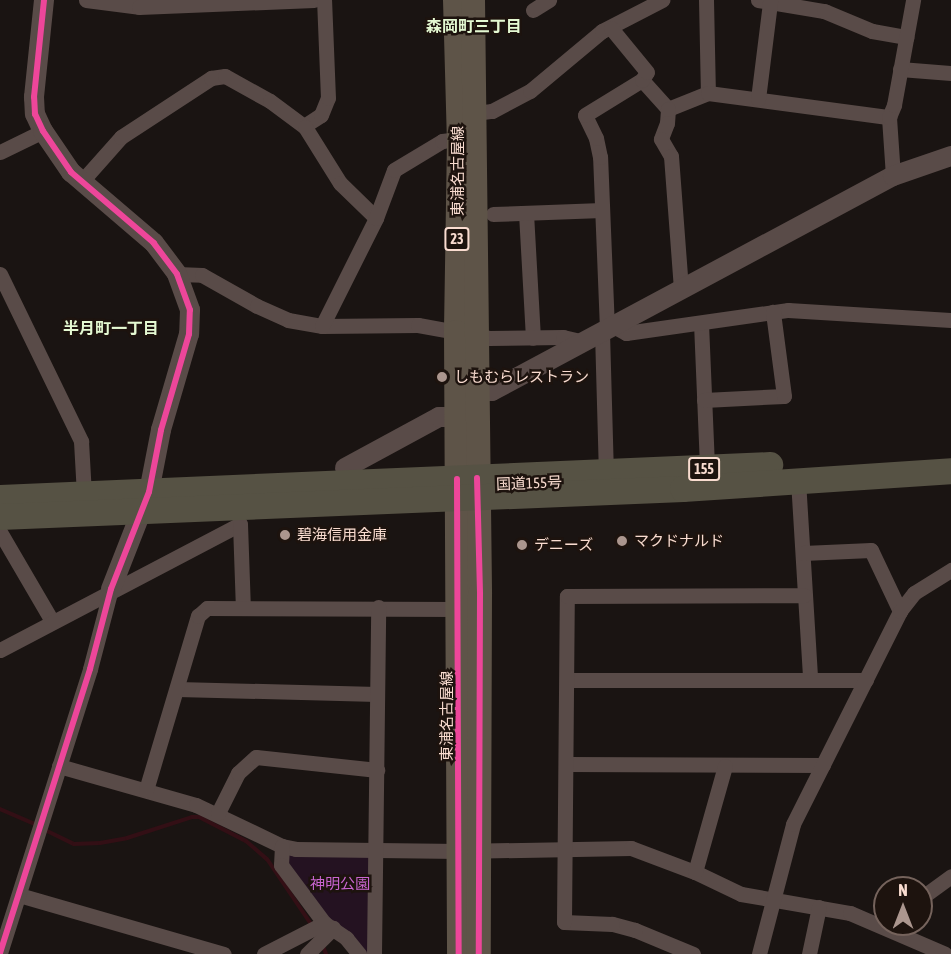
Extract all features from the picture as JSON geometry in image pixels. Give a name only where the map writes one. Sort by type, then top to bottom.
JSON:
[{"type":"highway","name":"国道155号","points":[[468,488],[606,473],[951,455]]},
{"type":"highway","name":"国道155号","points":[[0,517],[145,501],[468,488],[683,489],[951,471]]},
{"type":"highway","name":"国道155号","points":[[0,498],[84,495],[145,501]]},
{"type":"main road","name":"東浦名古屋線","points":[[455,0],[465,334],[476,392],[458,609],[468,851],[479,954]]},
{"type":"main road","name":"東浦名古屋線","points":[[459,954],[468,851],[480,594],[468,488],[456,417],[465,334],[475,113],[473,0]]},
{"type":"street","points":[[0,952],[90,669],[111,590],[145,501],[161,430],[189,334],[190,310],[177,274],[154,243],[82,181],[57,153],[35,114],[34,96],[44,0]]},
{"type":"street","points":[[86,0],[139,7],[314,0]]},
{"type":"street","points":[[304,126],[321,115],[328,98],[324,0]]},
{"type":"street","points":[[533,10],[549,0]]},
{"type":"street","points":[[475,113],[492,111],[530,91],[602,31],[662,0]]},
{"type":"street","points":[[706,0],[708,93]]},
{"type":"street","points":[[893,176],[889,117],[913,0]]},
{"type":"street","points":[[758,99],[764,1],[824,11],[872,31],[906,37]]},
{"type":"street","points":[[606,473],[608,329],[600,157],[596,138],[585,115],[642,80],[646,72],[611,28]]},
{"type":"street","points":[[900,69],[951,73]]},
{"type":"street","points":[[82,181],[121,137],[217,75],[225,75],[261,96],[304,126],[340,183],[376,218]]},
{"type":"street","points":[[642,80],[668,109],[668,123],[661,139],[671,156],[681,289]]},
{"type":"street","points":[[668,109],[708,93],[889,117]]},
{"type":"street","points":[[0,152],[43,131]]},
{"type":"street","points":[[322,326],[376,218],[394,170],[442,141],[459,139]]},
{"type":"street","points":[[476,392],[492,391],[893,176],[951,156]]},
{"type":"street","points":[[494,214],[602,210]]},
{"type":"street","points":[[526,213],[532,338]]},
{"type":"street","points":[[0,274],[81,441],[84,495]]},
{"type":"street","points":[[177,274],[202,275],[257,306],[288,320],[322,326],[418,325],[465,334],[563,338],[584,342]]},
{"type":"street","points":[[608,329],[626,333],[788,310],[951,320]]},
{"type":"street","points":[[704,400],[784,396],[773,312]]},
{"type":"street","points":[[701,324],[707,469]]},
{"type":"street","points":[[345,468],[439,417],[456,417]]},
{"type":"street","points":[[798,480],[810,679]]},
{"type":"street","points":[[0,650],[240,524],[243,608]]},
{"type":"street","points":[[0,532],[52,621]]},
{"type":"street","points":[[802,553],[871,550],[900,611]]},
{"type":"street","points":[[759,954],[794,824],[900,611],[914,593],[951,570]]},
{"type":"street","points":[[693,954],[635,930],[612,924],[564,922],[567,597],[804,595]]},
{"type":"street","points":[[374,954],[378,850],[378,607]]},
{"type":"street","points":[[146,790],[198,616],[207,608],[458,609]]},
{"type":"street","points":[[567,680],[866,680]]},
{"type":"street","points":[[177,689],[377,694]]},
{"type":"street","points":[[218,813],[238,773],[256,757],[377,770]]},
{"type":"street","points":[[566,764],[823,765]]},
{"type":"street","points":[[59,766],[218,813],[282,846],[312,850],[468,851],[631,848],[695,872],[741,894],[850,913],[873,921]]},
{"type":"street","points":[[695,872],[725,766]]},
{"type":"street","points":[[282,846],[281,865],[329,926],[346,938],[359,954]]},
{"type":"street","points":[[933,889],[951,876]]},
{"type":"street","points":[[19,895],[224,954]]},
{"type":"street","points":[[809,954],[819,907]]},
{"type":"street","points":[[264,954],[329,926]]},
{"type":"street","points":[[307,954],[329,926]]},
{"type":"street","points":[[904,936],[928,950],[945,954]]},
{"type":"green space","name":"神明公園","points":[[282,846],[378,850],[374,954],[359,954],[281,865]]},
{"type":"waterway","points":[[0,809],[37,825]]},
{"type":"waterway","points":[[43,829],[74,844],[100,843],[127,838],[192,817],[199,817],[246,841],[267,859],[311,924]]},
{"type":"waterway","points":[[322,944],[326,954]]},
{"type":"cycle path","points":[[0,953],[90,669],[111,589],[149,492],[161,430],[189,334],[190,310],[177,274],[154,243],[71,172],[43,131],[35,114],[34,97],[44,0]]},
{"type":"cycle path","points":[[477,478],[480,594],[479,954]]},
{"type":"cycle path","points":[[457,479],[459,954]]},
{"type":"place","name":"しもむらレストラン","points":[[442,377]]},
{"type":"place","name":"碧海信用金庫","points":[[285,535]]},
{"type":"place","name":"マクドナルド","points":[[622,541]]},
{"type":"place","name":"デニーズ","points":[[522,545]]},
{"type":"district","name":"森岡町三丁目","points":[[474,26]]},
{"type":"district","name":"半月町一丁目","points":[[111,328]]}]
